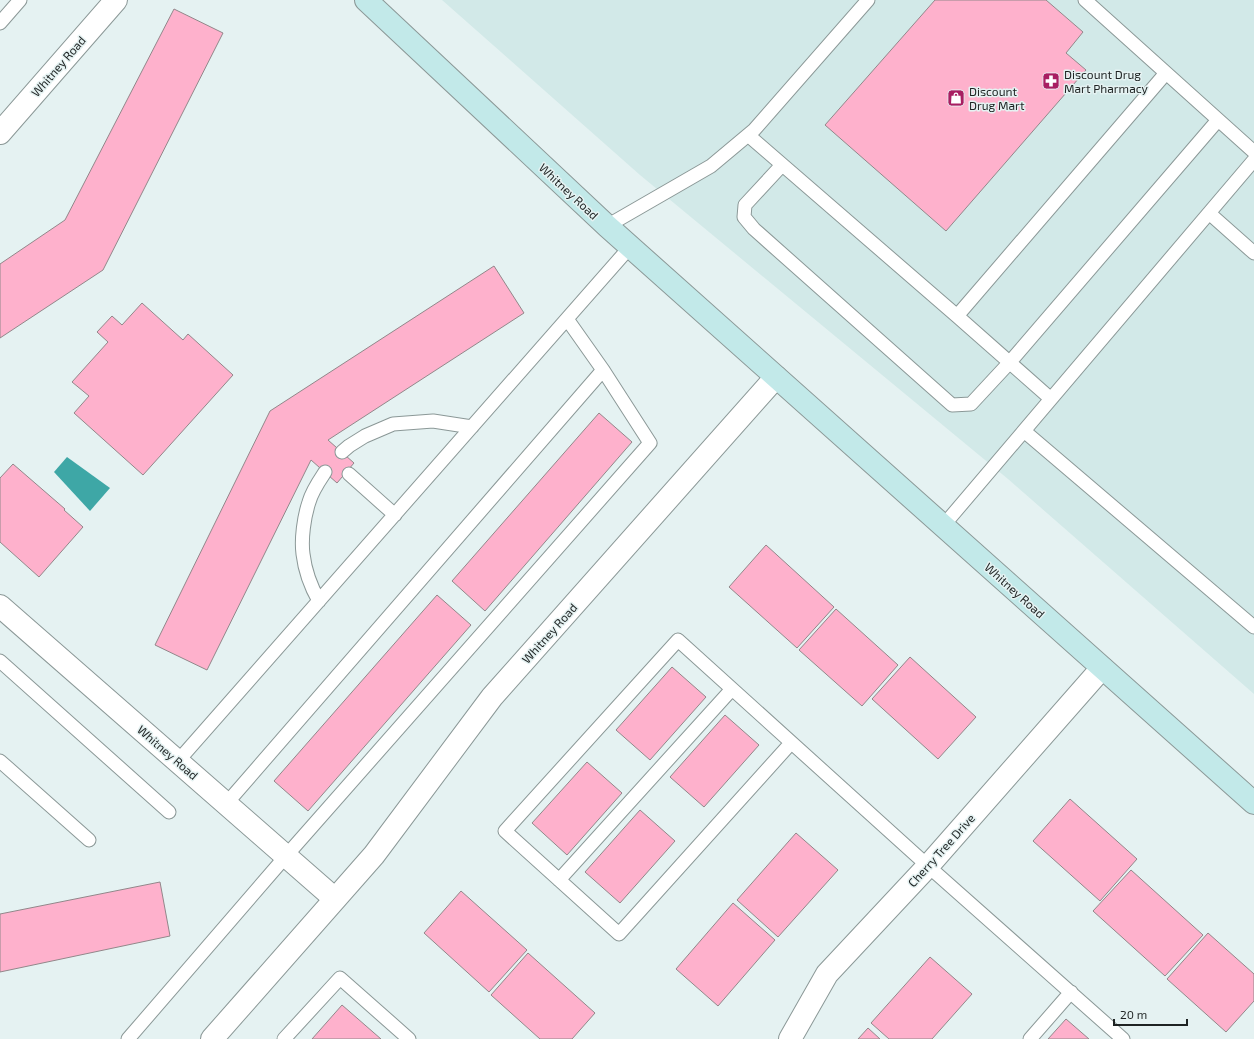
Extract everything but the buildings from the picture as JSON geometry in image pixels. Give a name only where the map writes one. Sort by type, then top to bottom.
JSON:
[{"type":"street","name":"Whitney Road","points":[[0,133],[116,0]]},
{"type":"street","name":"Whitney Road","points":[[366,0],[630,247],[1254,803]]},
{"type":"street","name":"Whitney Road","points":[[212,1039],[374,855],[492,697],[776,377]]},
{"type":"street","name":"Whitney Road","points":[[0,606],[335,899]]},
{"type":"street","name":"Cherry Tree Drive","points":[[790,1039],[827,974],[928,866],[1102,668]]},
{"type":"lane","points":[[0,23],[20,0]]},
{"type":"lane","points":[[607,226],[711,166],[754,130],[868,0]]},
{"type":"lane","points":[[1085,0],[1254,152]]},
{"type":"lane","points":[[957,316],[1166,73]]},
{"type":"lane","points":[[782,165],[745,205],[744,217],[754,229],[952,405],[970,404],[1010,362],[1218,120]]},
{"type":"lane","points":[[748,135],[1051,399]]},
{"type":"lane","points":[[943,526],[1254,160]]},
{"type":"lane","points":[[1209,213],[1254,253]]},
{"type":"lane","points":[[178,762],[630,247]]},
{"type":"lane","points":[[128,1039],[286,856],[650,443],[603,370],[567,319]]},
{"type":"lane","points":[[226,804],[603,370]]},
{"type":"lane","points":[[342,452],[365,436],[393,424],[433,421],[472,427]]},
{"type":"lane","points":[[1024,431],[1254,627]]},
{"type":"lane","points":[[319,601],[311,587],[303,554],[303,531],[309,501],[317,484],[325,472]]},
{"type":"lane","points":[[349,474],[395,515]]},
{"type":"lane","points":[[791,743],[619,934],[505,831],[678,640],[928,866],[1123,1039]]},
{"type":"lane","points":[[0,661],[169,812]]},
{"type":"lane","points":[[559,880],[732,689]]},
{"type":"lane","points":[[0,761],[89,840]]},
{"type":"lane","points":[[291,1036],[340,978],[408,1039]]},
{"type":"lane","points":[[1030,1039],[1071,992]]},
{"type":"shaded area","points":[[442,0],[1254,0],[1254,694],[1008,479],[640,175]]},
{"type":"water","points":[[67,457],[110,488],[90,511],[54,472]]},
{"type":"place","name":"Discount Drug Mart Pharmacy","points":[[1051,81]]},
{"type":"place","name":"Discount Drug Mart","points":[[956,98]]}]
